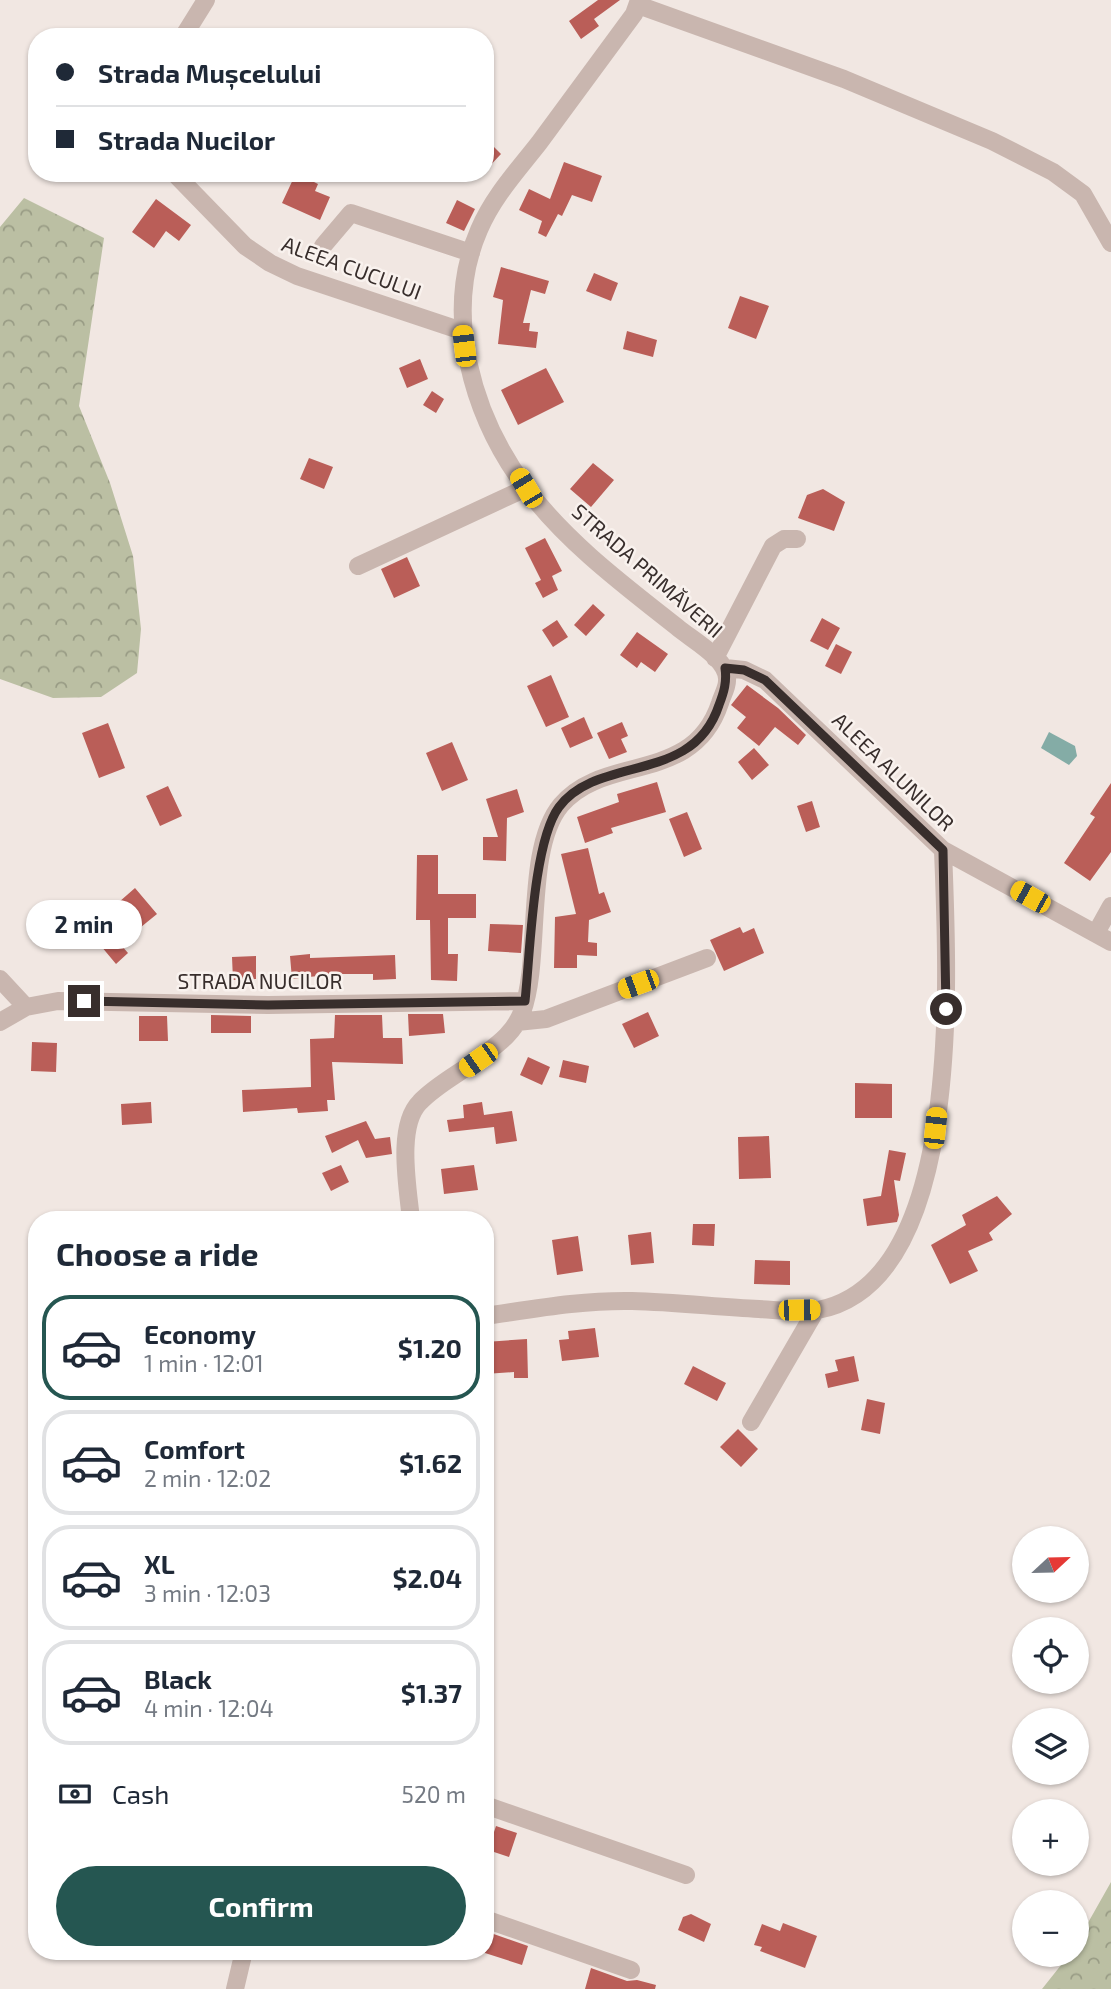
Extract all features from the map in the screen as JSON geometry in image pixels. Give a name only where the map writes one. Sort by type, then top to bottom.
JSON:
[{"type":"street","points":[[189,28],[206,0]]},
{"type":"street","points":[[638,3],[845,79],[992,141],[1053,172],[1083,194],[1111,243]]},
{"type":"street","name":"STRADA PRIMĂVERII","points":[[411,1211],[407,1126],[412,1112],[420,1101],[501,1042],[517,1022],[525,1001],[544,844],[559,807],[585,786],[672,757],[695,744],[713,724],[727,681],[720,663],[559,526],[526,488],[484,408],[471,374],[462,331],[465,281],[479,230],[498,195],[638,3]]},
{"type":"street","name":"ALEEA CUCULUI","points":[[183,182],[245,246],[270,263],[297,276],[462,331]]},
{"type":"street","points":[[323,246],[351,213],[471,253]]},
{"type":"street","points":[[358,566],[526,488]]},
{"type":"street","points":[[720,663],[773,546],[784,539],[797,539]]},
{"type":"street","name":"ALEEA ALUNILOR","points":[[720,663],[765,680],[943,850],[1104,937]]},
{"type":"street","points":[[494,1316],[557,1305],[632,1301],[817,1310],[852,1297],[877,1274],[898,1249],[921,1201],[935,1128],[946,989],[943,850]]},
{"type":"street","points":[[1104,937],[1111,905]]},
{"type":"street","points":[[517,1022],[546,1019],[707,958]]},
{"type":"street","points":[[0,979],[26,1007]]},
{"type":"street","name":"STRADA NUCILOR","points":[[0,1022],[26,1007],[58,1001],[268,1005],[525,1001]]},
{"type":"street","points":[[751,1422],[817,1310]]},
{"type":"street","points":[[494,1808],[686,1875]]},
{"type":"street","points":[[494,1922],[631,1970]]},
{"type":"street","points":[[235,1989],[242,1960]]},
{"type":"green space","points":[[24,198],[104,238],[79,406],[110,483],[133,556],[141,629],[137,673],[101,697],[53,698],[0,679],[0,227]]},
{"type":"green space","points":[[1111,1882],[1111,1989],[1042,1989],[1059,1967],[1089,1967],[1089,1921]]},
{"type":"water","points":[[1049,732],[1075,746],[1077,756],[1069,765],[1041,748]]},
{"type":"building","points":[[598,0],[620,0],[594,19],[599,26],[581,39],[569,21]]},
{"type":"building","points":[[494,147],[501,154],[494,161]]},
{"type":"building","points":[[564,162],[602,176],[592,202],[572,195],[562,216],[558,214],[546,237],[538,233],[542,221],[519,210],[529,189],[550,199]]},
{"type":"building","points":[[292,182],[314,182],[318,184],[315,191],[330,197],[320,220],[282,203]]},
{"type":"building","points":[[156,199],[191,225],[179,241],[166,231],[154,248],[132,232]]},
{"type":"building","points":[[457,200],[475,209],[464,231],[446,223]]},
{"type":"building","points":[[501,267],[549,281],[545,294],[531,290],[523,323],[530,323],[529,331],[538,332],[536,348],[498,344],[503,300],[493,297]]},
{"type":"building","points":[[594,273],[618,283],[611,301],[586,291]]},
{"type":"building","points":[[740,296],[769,306],[756,339],[728,328]]},
{"type":"building","points":[[627,331],[657,340],[653,357],[623,349]]},
{"type":"building","points":[[420,359],[428,379],[407,388],[399,368]]},
{"type":"building","points":[[546,368],[564,402],[518,425],[501,390]]},
{"type":"building","points":[[432,391],[444,399],[436,413],[423,405]]},
{"type":"building","points":[[309,458],[333,467],[324,489],[300,479]]},
{"type":"building","points":[[593,463],[614,480],[591,507],[570,489]]},
{"type":"building","points":[[823,489],[845,502],[834,531],[798,518],[807,495]]},
{"type":"building","points":[[545,538],[562,571],[552,576],[558,590],[543,598],[535,583],[541,580],[525,548]]},
{"type":"building","points":[[407,557],[420,586],[394,598],[381,569]]},
{"type":"building","points":[[593,604],[605,615],[586,636],[574,625]]},
{"type":"building","points":[[822,618],[840,628],[828,650],[810,641]]},
{"type":"building","points":[[557,620],[568,637],[553,647],[542,630]]},
{"type":"building","points":[[637,632],[668,654],[655,672],[641,662],[637,668],[620,655]]},
{"type":"building","points":[[836,644],[852,652],[841,674],[825,666]]},
{"type":"building","points":[[551,675],[569,717],[546,727],[527,686]]},
{"type":"building","points":[[747,685],[778,708],[806,735],[798,745],[775,727],[759,746],[737,728],[746,717],[731,705]]},
{"type":"building","points":[[584,717],[593,738],[570,748],[561,728]]},
{"type":"building","points":[[622,722],[628,736],[621,739],[627,752],[609,759],[597,733]]},
{"type":"building","points":[[108,723],[125,768],[99,778],[82,733]]},
{"type":"building","points":[[452,742],[468,780],[442,791],[426,753]]},
{"type":"building","points":[[754,748],[769,765],[752,780],[738,762]]},
{"type":"building","points":[[657,782],[666,812],[611,828],[613,833],[585,843],[577,817],[619,802],[617,794]]},
{"type":"building","points":[[1111,783],[1111,852],[1090,881],[1064,863],[1095,817],[1090,814]]},
{"type":"building","points":[[168,786],[182,816],[160,826],[146,796]]},
{"type":"building","points":[[517,789],[524,812],[507,818],[506,861],[483,860],[483,837],[498,837],[486,799]]},
{"type":"building","points":[[812,801],[820,827],[806,832],[797,806]]},
{"type":"building","points":[[687,812],[702,849],[684,857],[669,819]]},
{"type":"building","points":[[588,848],[599,894],[604,892],[611,912],[589,920],[588,942],[597,943],[597,956],[577,955],[577,968],[554,968],[555,917],[576,914],[561,854]]},
{"type":"building","points":[[417,855],[438,855],[438,894],[476,894],[476,918],[448,918],[448,954],[458,954],[457,981],[431,980],[430,920],[416,920]]},
{"type":"building","points":[[135,888],[157,914],[141,927],[119,902]]},
{"type":"building","points":[[490,924],[523,925],[521,953],[488,951]]},
{"type":"building","points":[[740,927],[743,933],[754,928],[764,953],[724,971],[710,940]]},
{"type":"building","points":[[113,936],[128,953],[116,964],[101,946]]},
{"type":"building","points":[[310,954],[310,958],[395,955],[396,979],[373,980],[373,974],[335,974],[292,979],[290,956]]},
{"type":"building","points":[[256,956],[256,979],[233,980],[232,957]]},
{"type":"building","points":[[648,1012],[659,1036],[634,1048],[622,1024]]},
{"type":"building","points":[[408,1014],[443,1014],[445,1033],[409,1036]]},
{"type":"building","points":[[211,1015],[251,1016],[251,1033],[211,1033]]},
{"type":"building","points":[[335,1015],[382,1015],[383,1038],[402,1038],[403,1064],[332,1062],[335,1100],[327,1100],[328,1111],[298,1113],[297,1108],[243,1112],[242,1090],[311,1087],[310,1039],[334,1038]]},
{"type":"building","points":[[139,1016],[167,1016],[168,1041],[139,1041]]},
{"type":"building","points":[[32,1042],[57,1043],[56,1072],[31,1071]]},
{"type":"building","points":[[528,1057],[550,1067],[542,1085],[520,1075]]},
{"type":"building","points":[[563,1060],[589,1066],[586,1083],[559,1077]]},
{"type":"building","points":[[855,1083],[892,1084],[892,1118],[855,1118]]},
{"type":"building","points":[[151,1102],[152,1123],[122,1125],[121,1104]]},
{"type":"building","points":[[482,1102],[484,1115],[512,1111],[517,1141],[496,1144],[494,1127],[449,1132],[447,1120],[464,1118],[463,1105]]},
{"type":"building","points":[[366,1121],[375,1139],[390,1137],[392,1154],[366,1158],[358,1140],[332,1153],[325,1136]]},
{"type":"building","points":[[769,1136],[771,1178],[739,1179],[738,1137]]},
{"type":"building","points":[[889,1150],[906,1153],[900,1181],[894,1180],[899,1215],[897,1222],[867,1226],[863,1199],[881,1196]]},
{"type":"building","points":[[341,1165],[349,1182],[331,1191],[322,1173]]},
{"type":"building","points":[[474,1165],[478,1190],[444,1194],[441,1169]]},
{"type":"building","points":[[997,1196],[1012,1214],[989,1233],[993,1240],[968,1251],[978,1271],[950,1284],[931,1245],[966,1225],[962,1215]]},
{"type":"building","points":[[693,1224],[715,1224],[714,1246],[692,1245]]},
{"type":"building","points":[[651,1232],[654,1263],[631,1265],[628,1235]]},
{"type":"building","points":[[578,1236],[583,1271],[557,1275],[552,1240]]},
{"type":"building","points":[[755,1260],[790,1261],[790,1285],[754,1284]]},
{"type":"building","points":[[595,1328],[599,1357],[562,1361],[559,1340],[569,1339],[568,1331]]},
{"type":"building","points":[[527,1339],[528,1378],[514,1378],[514,1372],[494,1373],[494,1341]]},
{"type":"building","points":[[854,1356],[859,1381],[828,1388],[825,1374],[838,1371],[835,1360]]},
{"type":"building","points":[[693,1366],[726,1383],[717,1401],[684,1384]]},
{"type":"building","points":[[867,1399],[885,1403],[880,1434],[861,1430]]},
{"type":"building","points":[[738,1429],[758,1449],[741,1467],[720,1447]]},
{"type":"building","points":[[496,1826],[517,1833],[509,1857],[494,1852]]},
{"type":"building","points":[[691,1914],[711,1924],[704,1942],[678,1930],[683,1917]]},
{"type":"building","points":[[783,1923],[817,1936],[805,1968],[760,1951],[762,1947],[754,1945],[762,1924],[780,1931]]},
{"type":"building","points":[[494,1934],[528,1946],[522,1965],[494,1956]]},
{"type":"building","points":[[591,1968],[627,1981],[637,1980],[656,1985],[655,1989],[585,1989]]},
{"type":"route","points":[[84,1001],[268,1005],[525,1001],[544,844],[559,807],[585,786],[672,757],[695,744],[713,724],[727,681],[725,668],[744,670],[765,680],[943,850],[946,1009]]}]
